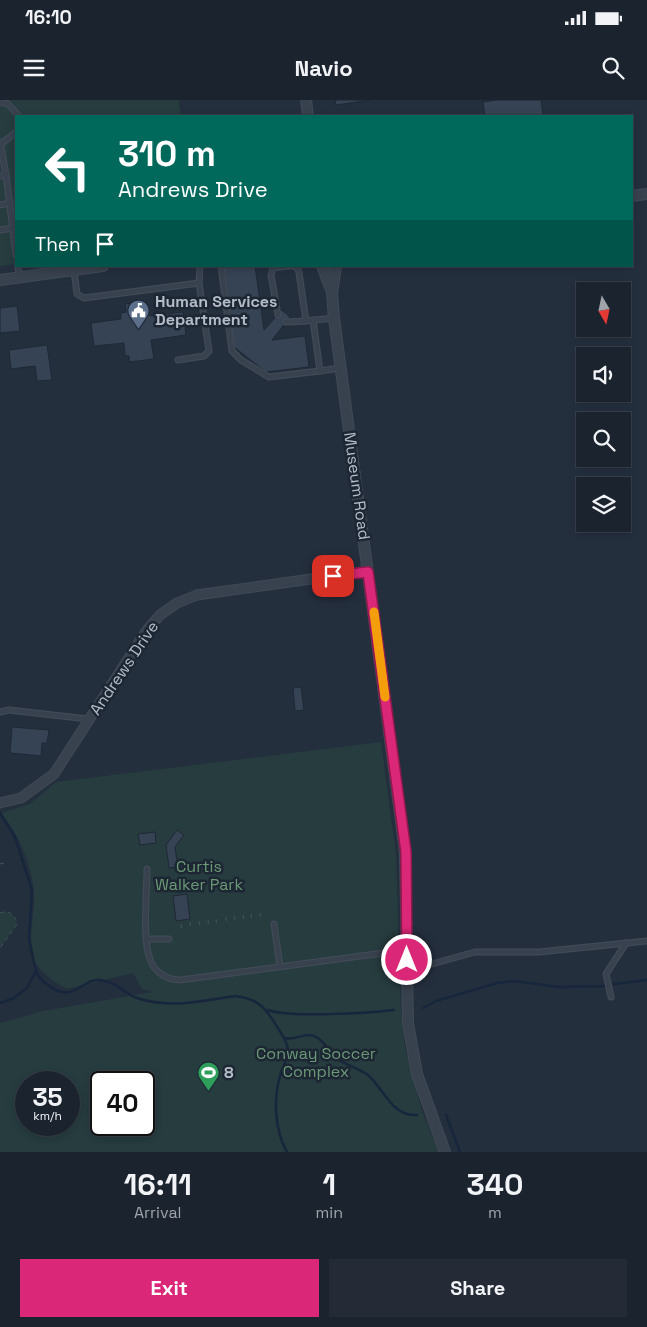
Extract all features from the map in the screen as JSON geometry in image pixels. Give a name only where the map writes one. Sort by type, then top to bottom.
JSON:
[{"type":"street","points":[[306,100],[308,115]]},
{"type":"street","points":[[633,196],[647,194]]},
{"type":"street","points":[[0,280],[96,267]]},
{"type":"street","name":"Museum Road","points":[[322,267],[332,293]]},
{"type":"street","name":"Museum Road","points":[[336,267],[332,293],[334,318],[406,852],[408,1023],[416,1074],[445,1152]]},
{"type":"street","name":"Andrews Drive","points":[[0,803],[21,798],[54,774],[147,630],[160,615],[177,603],[209,592],[368,572]]},
{"type":"lane","points":[[0,102],[8,104],[18,115]]},
{"type":"lane","points":[[15,133],[0,143],[15,246]]},
{"type":"lane","points":[[0,176],[6,175]]},
{"type":"lane","points":[[0,205],[10,203]]},
{"type":"lane","points":[[0,230],[13,228]]},
{"type":"lane","points":[[18,267],[19,277]]},
{"type":"lane","points":[[178,360],[204,356],[209,351],[199,282],[200,267]]},
{"type":"lane","points":[[221,267],[232,350],[241,360],[269,377],[341,368]]},
{"type":"lane","points":[[276,267],[273,268],[271,275],[278,315]]},
{"type":"lane","points":[[294,267],[298,268],[306,321]]},
{"type":"lane","points":[[74,270],[78,294],[84,298],[199,282]]},
{"type":"lane","points":[[286,322],[334,318]]},
{"type":"lane","points":[[313,320],[320,370]]},
{"type":"lane","points":[[0,712],[9,710],[90,720]]},
{"type":"lane","points":[[147,869],[148,954],[154,967],[163,975],[174,979],[407,950]]},
{"type":"lane","points":[[274,924],[280,966]]},
{"type":"lane","points":[[147,939],[169,939]]},
{"type":"lane","points":[[407,971],[475,952],[539,952],[647,941]]},
{"type":"lane","points":[[612,997],[606,974],[626,943]]},
{"type":"path","points":[[0,864],[5,863]]},
{"type":"path","points":[[0,913],[9,912],[13,915],[17,924],[0,948]]},
{"type":"path","points":[[260,913],[261,921]]},
{"type":"path","points":[[251,914],[252,922]]},
{"type":"path","points":[[242,915],[244,923]]},
{"type":"path","points":[[234,916],[236,924]]},
{"type":"path","points":[[226,917],[227,926]]},
{"type":"path","points":[[216,919],[217,927]]},
{"type":"path","points":[[208,920],[209,928]]},
{"type":"path","points":[[199,921],[200,929]]},
{"type":"path","points":[[190,922],[191,930]]},
{"type":"path","points":[[181,924],[182,932]]},
{"type":"green space","points":[[0,100],[179,100],[180,115],[15,115],[15,264],[0,266]]},
{"type":"green space","points":[[381,742],[396,854],[401,1012],[405,1048],[422,1111],[439,1152],[0,1152],[0,1023],[43,1011],[153,992],[142,989],[133,973],[67,989],[45,974],[35,962],[31,948],[34,901],[32,878],[20,843],[1,813],[30,804],[56,782]]},
{"type":"green space","points":[[4,911],[13,915],[17,924],[0,948],[0,913]]},
{"type":"building","points":[[335,100],[371,100],[336,105]]},
{"type":"building","points":[[497,100],[541,100],[543,115],[485,115],[483,102]]},
{"type":"building","points":[[224,267],[255,267],[264,330],[282,310],[290,317],[272,340],[305,336],[309,367],[266,372],[234,347]]},
{"type":"building","name":"Human Services Department","points":[[142,302],[144,310],[149,309],[150,316],[183,312],[186,335],[151,340],[154,359],[129,362],[129,356],[125,356],[124,343],[94,346],[91,323],[121,319],[121,313],[126,312],[125,304]]},
{"type":"building","points":[[17,306],[20,331],[0,333],[0,308]]},
{"type":"building","points":[[47,345],[52,380],[37,381],[35,366],[11,369],[9,350]]},
{"type":"building","points":[[301,687],[304,710],[295,711],[293,688]]},
{"type":"building","points":[[12,727],[49,730],[47,743],[42,743],[41,756],[10,753]]},
{"type":"building","points":[[177,830],[184,835],[175,847],[178,867],[169,868],[166,845]]},
{"type":"building","points":[[155,832],[156,843],[140,845],[138,834]]},
{"type":"building","points":[[187,894],[190,919],[176,921],[173,896]]},
{"type":"waterway","points":[[0,813],[15,837],[32,890],[29,939],[36,971],[27,988],[14,998],[0,1003]]},
{"type":"waterway","points":[[36,971],[39,977],[46,983],[57,990],[65,992],[71,992],[94,980],[100,980],[112,983],[137,998],[162,1003],[198,1002],[235,996],[258,1003],[268,1013],[285,1039],[288,1048],[287,1058],[276,1095],[276,1115],[280,1135],[287,1152]]},
{"type":"waterway","points":[[614,984],[647,980]]},
{"type":"waterway","points":[[423,1008],[436,1001],[497,983],[515,981],[559,987],[604,986]]},
{"type":"waterway","points":[[268,1010],[293,1014],[394,1010]]},
{"type":"waterway","points":[[285,1038],[289,1039],[306,1035],[318,1038],[339,1060],[369,1076],[395,1107],[409,1115],[417,1115]]},
{"type":"waterway","points":[[446,1115],[460,1152]]},
{"type":"slow traffic","points":[[374,612],[385,697]]},
{"type":"place","name":"Human Services Department","points":[[139,329]]},
{"type":"place","name":"8","points":[[208,1091]]},
{"type":"route","points":[[333,576],[368,572],[406,852],[407,960]]},
{"type":"park label","name":"Curtis Walker Park","points":[[199,875]]},
{"type":"park label","name":"Conway Soccer Complex","points":[[316,1062]]}]
